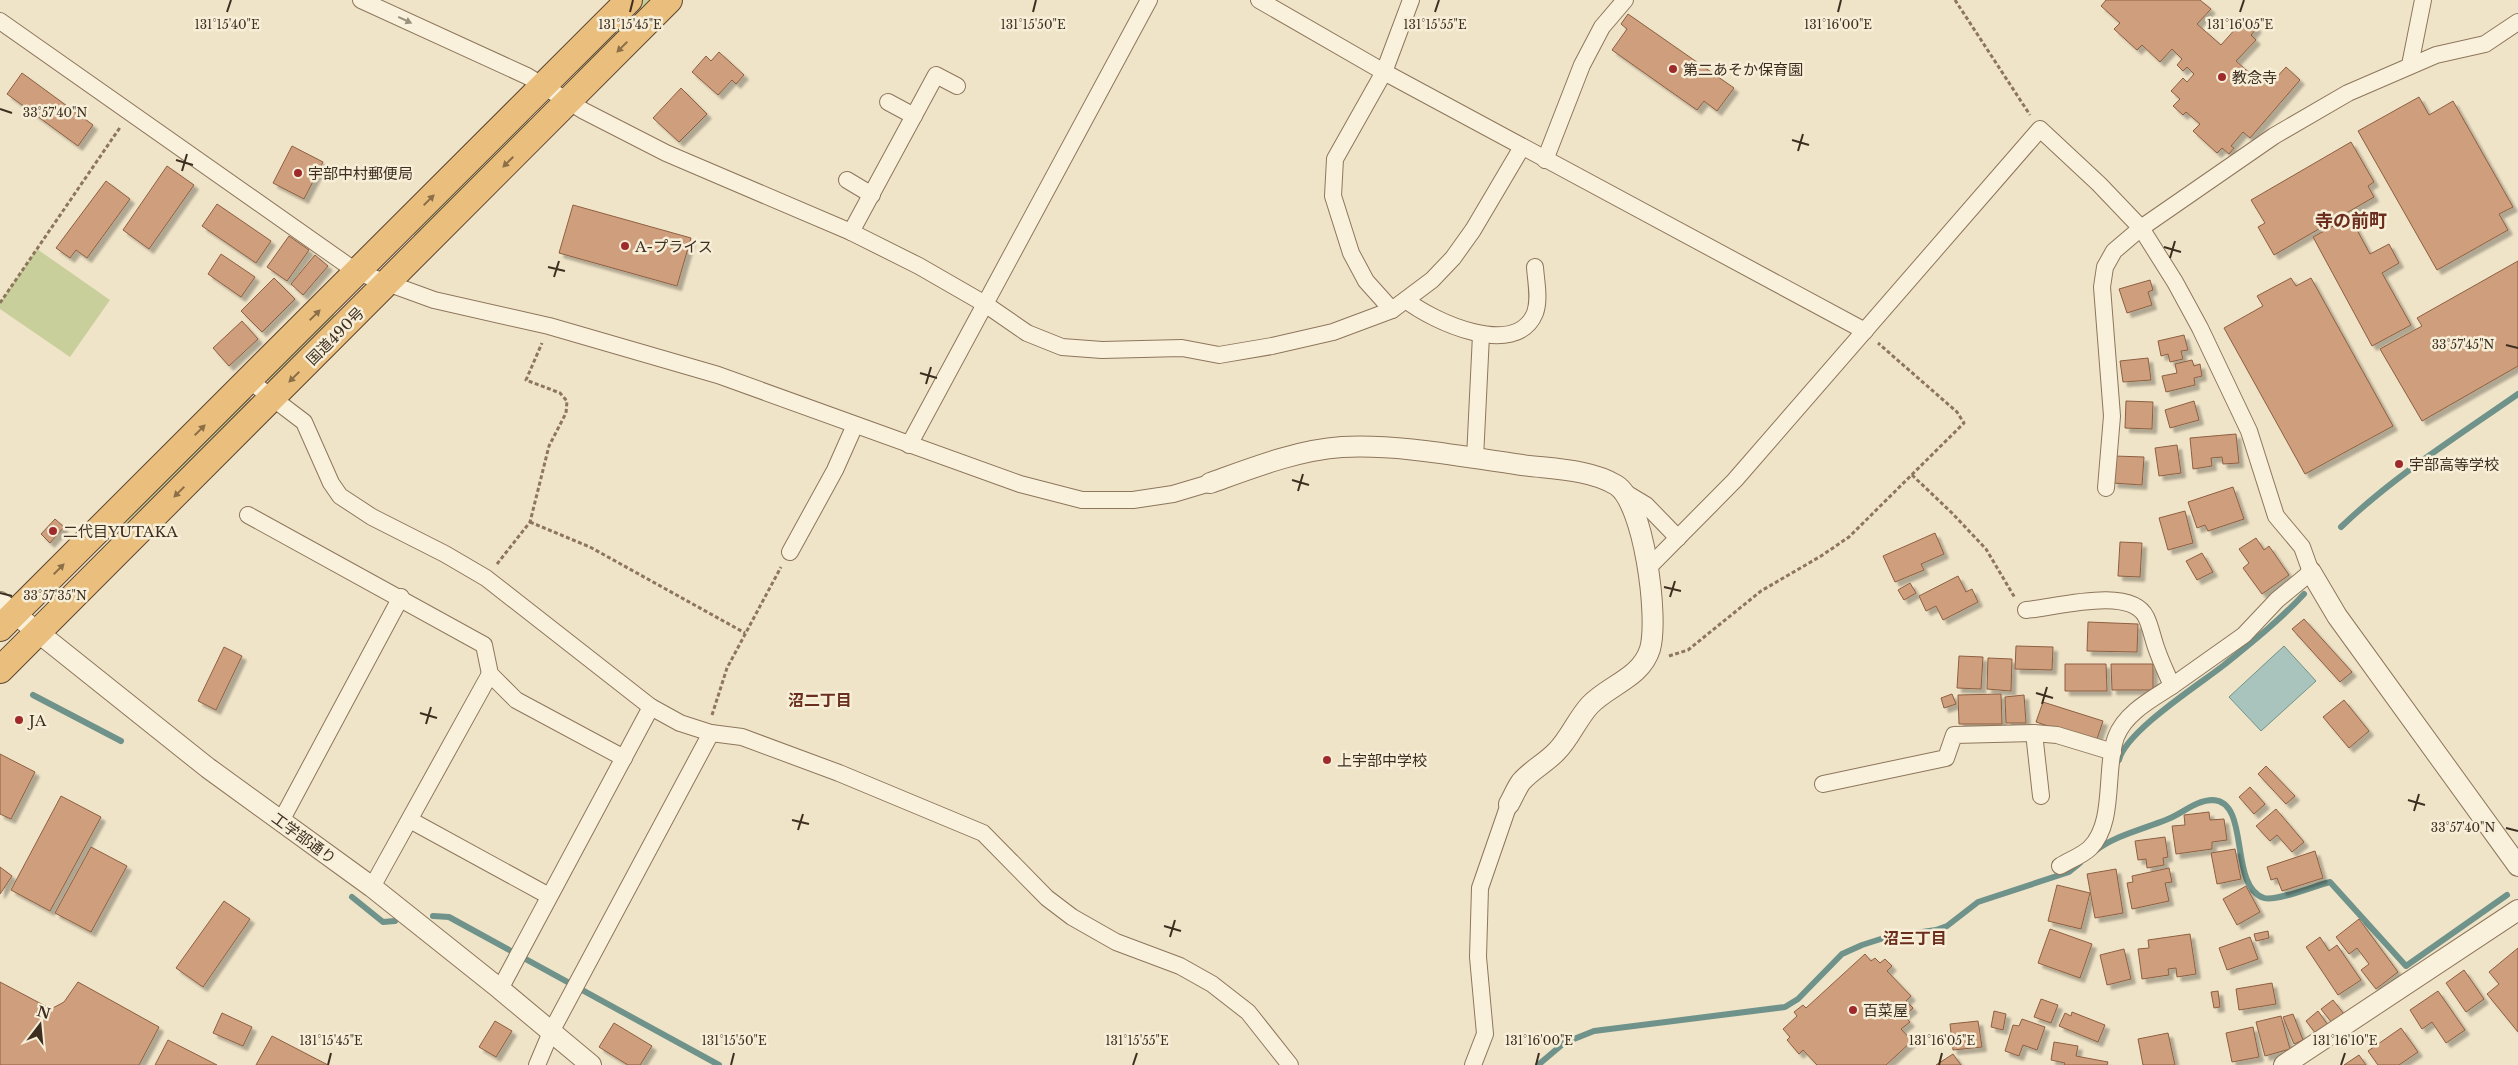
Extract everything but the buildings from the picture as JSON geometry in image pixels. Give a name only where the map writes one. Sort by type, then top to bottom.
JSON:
[{"type":"highway","name":"国道490号","points":[[5,615],[250,381],[629,0]]},
{"type":"highway","name":"国道490号","points":[[0,670],[669,0]]},
{"type":"street","points":[[361,0],[544,85],[568,101],[666,153],[851,232],[919,266],[985,304],[1027,333],[1062,347],[1102,350],[1182,348],[1219,355],[1272,346],[1333,332],[1392,310],[1432,280],[1453,258],[1473,230],[1522,147]]},
{"type":"street","points":[[909,445],[1149,0]]},
{"type":"street","points":[[1260,0],[1384,72],[1865,331]]},
{"type":"street","points":[[1392,310],[1366,281],[1351,253],[1333,196],[1335,159],[1384,72],[1410,0]]},
{"type":"street","points":[[1545,160],[1582,65],[1602,27],[1625,0]]},
{"type":"street","points":[[2410,65],[2423,0]]},
{"type":"street","points":[[0,21],[357,272],[434,300],[549,326],[718,375],[1020,484],[1082,500],[1133,500],[1173,494],[1278,460],[1342,448],[1396,449],[1576,472],[1604,479],[1617,485],[1646,505],[1678,538]]},
{"type":"street","points":[[2106,488],[2112,416],[2102,287],[2105,267],[2114,251],[2141,228],[2274,136],[2348,93],[2436,55],[2485,44],[2518,22]]},
{"type":"street","points":[[851,232],[936,75],[957,86]]},
{"type":"street","points":[[888,102],[914,116]]},
{"type":"street","points":[[1648,568],[1735,480],[2040,129],[2099,184],[2141,228],[2175,282],[2200,328],[2249,430],[2276,516],[2302,547],[2311,572],[2337,616],[2518,866]]},
{"type":"street","points":[[847,180],[872,195]]},
{"type":"street","points":[[1406,300],[1418,310],[1481,336],[1521,330],[1529,323],[1538,300],[1536,267]]},
{"type":"street","points":[[1475,458],[1481,336]]},
{"type":"street","points":[[250,381],[304,422],[331,483],[340,496],[372,517],[445,554],[486,578],[651,707],[680,723],[711,733],[742,737],[839,773],[983,833],[1047,898],[1072,917],[1116,942],[1180,966],[1212,984],[1248,1012],[1290,1065]]},
{"type":"street","points":[[790,552],[835,470],[855,425]]},
{"type":"street","points":[[1473,1065],[1485,1034],[1478,957],[1480,888],[1509,804],[1520,783],[1557,751],[1590,706],[1606,692],[1634,674],[1644,663],[1650,647],[1652,622],[1648,568],[1639,523],[1626,493]]},
{"type":"street","points":[[248,514],[401,597],[484,645],[490,674],[516,700],[624,758]]},
{"type":"street","points":[[2060,866],[2090,848],[2102,832],[2116,736],[2126,720],[2148,701],[2244,635],[2278,600],[2311,572]]},
{"type":"street","points":[[281,821],[401,597]]},
{"type":"street","points":[[2026,610],[2047,609],[2078,600],[2111,601],[2133,605],[2146,615],[2172,686]]},
{"type":"street","name":"工学部通り","points":[[5,615],[37,633],[208,768],[372,887],[500,989],[591,1065]]},
{"type":"street","points":[[372,887],[490,674]]},
{"type":"street","points":[[500,989],[651,707]]},
{"type":"street","points":[[537,1065],[551,1032],[711,733]]},
{"type":"street","points":[[1823,784],[1946,758],[1954,735],[2034,733],[2057,735],[2113,752]]},
{"type":"street","points":[[2034,733],[2042,796]]},
{"type":"street","points":[[410,820],[549,896]]},
{"type":"street","points":[[2284,1065],[2518,910]]},
{"type":"path","points":[[1955,0],[2040,129]]},
{"type":"path","points":[[0,303],[130,113]]},
{"type":"path","points":[[486,578],[530,522],[549,446],[566,413],[567,401],[560,393],[526,380],[549,326]]},
{"type":"path","points":[[1644,663],[1688,650],[1761,590],[1821,556],[1849,537],[1964,423],[1957,412],[1865,331]]},
{"type":"path","points":[[1912,475],[1952,513],[1986,550],[2013,597],[2026,610]]},
{"type":"path","points":[[530,522],[590,547],[745,633]]},
{"type":"path","points":[[711,733],[716,698],[727,668],[790,552]]},
{"type":"green space","points":[[643,0],[655,0],[581,75],[575,69]]},
{"type":"green space","points":[[526,118],[531,123],[417,238],[412,233]]},
{"type":"green space","points":[[37,249],[110,300],[70,357],[0,309],[0,303]]},
{"type":"green space","points":[[333,314],[337,316],[268,384],[268,377]]},
{"type":"green space","points":[[247,397],[252,399],[180,476],[136,514],[66,580],[66,577]]},
{"type":"water","points":[[2284,646],[2316,681],[2261,731],[2229,697]]},
{"type":"waterway","points":[[2341,527],[2361,508],[2404,474],[2518,394]]},
{"type":"waterway","points":[[2119,760],[2125,748],[2149,722],[2245,648],[2276,622],[2304,594]]},
{"type":"waterway","points":[[33,695],[121,741]]},
{"type":"waterway","points":[[2095,851],[2103,845],[2130,833],[2168,819],[2195,804],[2213,800],[2225,804],[2232,814],[2246,878],[2253,890],[2264,898],[2270,899],[2330,882],[2406,966],[2507,895]]},
{"type":"waterway","points":[[1538,1065],[1564,1043],[1594,1031],[1785,1007],[1798,999],[1842,954],[1887,937],[1936,930],[1947,926],[1978,902],[2069,872],[2080,863]]},
{"type":"waterway","points":[[352,897],[383,922],[395,921]]},
{"type":"waterway","points":[[433,916],[449,917],[719,1065]]},
{"type":"place","name":"第二あそか保育園","points":[[1673,69]]},
{"type":"place","name":"教念寺","points":[[2222,77]]},
{"type":"place","name":"宇部中村郵便局","points":[[298,173]]},
{"type":"place","name":"A-プライス","points":[[625,246]]},
{"type":"place","name":"宇部高等学校","points":[[2399,464]]},
{"type":"place","name":"二代目YUTAKA","points":[[53,531]]},
{"type":"place","name":"JA","points":[[19,720]]},
{"type":"place","name":"上宇部中学校","points":[[1327,760]]},
{"type":"place","name":"百菜屋","points":[[1853,1010]]},
{"type":"district","name":"寺の前町","points":[[2351,221]]},
{"type":"district","name":"沼二丁目","points":[[820,700]]},
{"type":"district","name":"沼三丁目","points":[[1915,938]]}]
